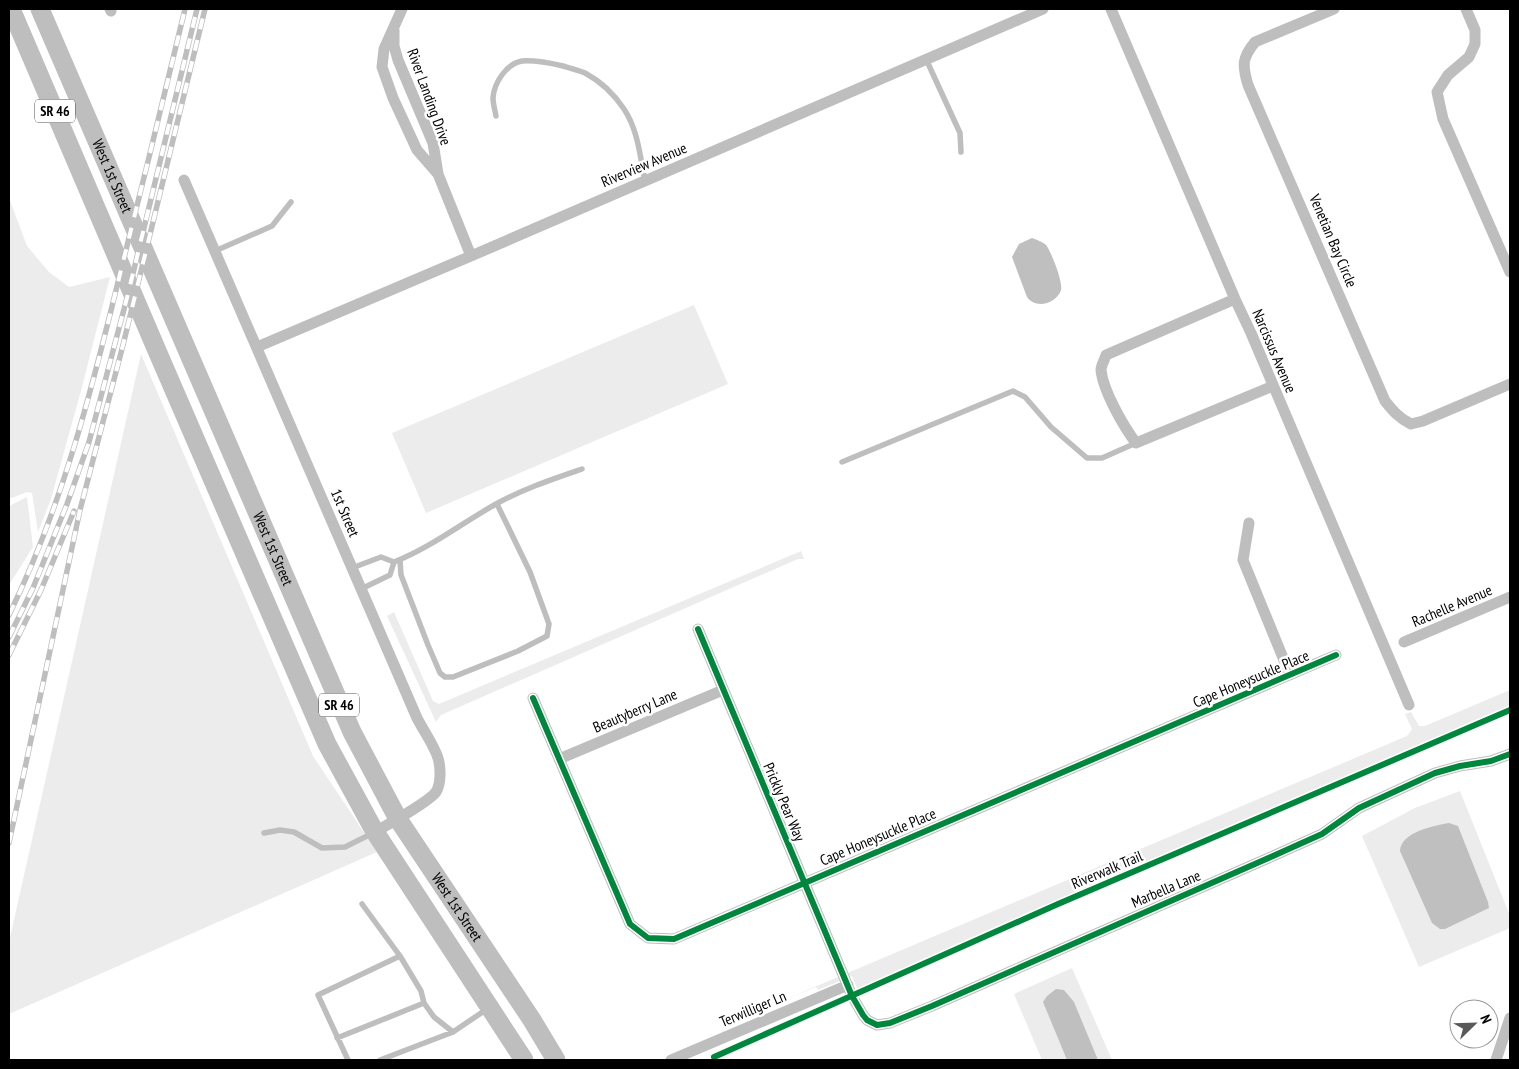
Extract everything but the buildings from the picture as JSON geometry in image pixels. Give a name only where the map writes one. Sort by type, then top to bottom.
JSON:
[{"type":"main road","name":"West 1st Street","points":[[11,9],[327,744],[375,832],[524,1060]]},
{"type":"main road","name":"West 1st Street","points":[[40,9],[339,706],[398,819],[556,1060]]},
{"type":"street","name":"River Landing Drive","points":[[402,9],[384,49],[382,67],[393,98],[417,150],[438,174]]},
{"type":"street","name":"Riverview Avenue","points":[[257,346],[471,256],[1043,9]]},
{"type":"street","name":"Narcissus Avenue","points":[[1111,9],[1409,705]]},
{"type":"street","name":"Venetian Bay Circle","points":[[1334,9],[1255,42],[1247,51],[1244,59],[1244,70],[1248,85],[1386,401],[1394,413],[1402,420],[1411,424],[1423,421],[1510,384]]},
{"type":"street","points":[[1466,9],[1474,30],[1475,44],[1469,57],[1448,75],[1437,92],[1443,119],[1509,268]]},
{"type":"street","name":"River Landing Drive","points":[[394,30],[394,46],[398,60],[433,143],[438,174],[471,256]]},
{"type":"street","points":[[393,98],[411,90]]},
{"type":"street","name":"1st Street","points":[[184,180],[416,718],[438,756],[440,769],[438,786],[435,793],[398,819],[375,832]]},
{"type":"street","points":[[1235,298],[1106,355],[1101,368],[1108,393],[1126,430],[1136,444],[1272,386]]},
{"type":"street","points":[[1249,523],[1243,560],[1290,676]]},
{"type":"street","name":"Rachelle Avenue","points":[[1404,642],[1510,597]]},
{"type":"street","name":"Prickly Pear Way","points":[[698,629],[803,883],[848,985]]},
{"type":"street","name":"Cape Honeysuckle Place","points":[[533,698],[630,924],[648,938],[674,939],[1336,655]]},
{"type":"street","name":"Beautyberry Lane","points":[[559,759],[723,690]]},
{"type":"street","name":"Marbella Lane","points":[[848,985],[858,1008],[867,1020],[878,1025],[890,1023],[1322,834],[1359,808],[1436,773],[1460,766],[1491,761],[1510,754]]},
{"type":"street","name":"Terwilliger Ln","points":[[671,1060],[848,985]]},
{"type":"street","points":[[1496,1060],[1510,1018]]},
{"type":"lane","points":[[926,59],[960,133],[961,152]]},
{"type":"lane","points":[[496,116],[493,103],[494,90],[502,75],[512,64],[542,62],[584,73],[608,89],[623,107],[631,121],[645,181]]},
{"type":"lane","points":[[215,251],[272,226],[291,202]]},
{"type":"lane","points":[[842,462],[1013,391],[1026,397],[1051,427],[1087,458],[1102,458],[1136,444]]},
{"type":"lane","points":[[361,589],[390,576],[397,561],[497,504],[540,484],[582,469]]},
{"type":"lane","points":[[397,561],[440,673],[446,678],[453,677],[518,651],[547,636],[549,624],[530,572],[497,504]]},
{"type":"lane","points":[[352,568],[381,557],[397,561]]},
{"type":"lane","points":[[264,832],[280,830],[294,832],[322,848],[345,847],[375,832]]},
{"type":"lane","points":[[362,904],[400,956],[421,991],[424,1002],[434,1016],[453,1032]]},
{"type":"lane","points":[[348,1060],[318,995],[400,956]]},
{"type":"lane","points":[[337,1038],[424,1002]]},
{"type":"lane","points":[[380,1060],[453,1032],[490,1007]]},
{"type":"shaded area","points":[[9,198],[27,246],[49,272],[69,287],[110,277],[51,499],[38,532],[32,493],[27,492],[9,499]]},
{"type":"shaded area","points":[[1032,238],[1042,242],[1048,248],[1061,286],[1059,295],[1051,301],[1041,304],[1031,301],[1027,297],[1012,257],[1019,244]]},
{"type":"shaded area","points":[[694,305],[728,384],[426,513],[392,433]]},
{"type":"shaded area","points":[[141,354],[313,756],[377,852],[9,1014],[9,942]]},
{"type":"shaded area","points":[[27,497],[33,547],[9,585],[9,506]]},
{"type":"shaded area","points":[[801,551],[804,559],[798,559],[441,715],[436,722],[387,616],[394,612],[433,701],[439,704]]},
{"type":"shaded area","points":[[1510,690],[1510,713],[859,993],[852,976],[818,990],[816,987],[772,1005],[1407,736],[1412,729],[1405,714],[1411,712],[1419,726],[1425,726]]},
{"type":"shaded area","points":[[1460,791],[1510,916],[1510,928],[1419,967],[1362,836],[1415,808]]},
{"type":"shaded area","points":[[1449,823],[1458,826],[1489,908],[1445,929],[1440,929],[1432,923],[1400,851],[1406,839],[1419,831]]},
{"type":"shaded area","points":[[1072,968],[1112,1060],[1042,1060],[1014,994]]},
{"type":"shaded area","points":[[1056,989],[1064,990],[1074,1002],[1098,1060],[1067,1060],[1043,1002]]},
{"type":"railway","points":[[9,615],[45,532],[74,447],[109,318],[185,9]]},
{"type":"railway","points":[[9,637],[33,588],[67,504],[89,442],[128,294],[197,9]]},
{"type":"railway","points":[[9,843],[80,510],[123,345],[205,9]]},
{"type":"railway","points":[[9,655],[41,590],[74,511]]},
{"type":"cycle path","points":[[698,629],[852,996],[867,1020],[877,1025],[890,1023],[932,1006],[1322,834],[1359,808],[1435,773],[1460,766],[1491,761],[1510,754]]},
{"type":"cycle path","points":[[533,698],[630,924],[648,938],[674,939],[1336,655]]},
{"type":"cycle path","name":"Riverwalk Trail","points":[[714,1057],[1058,904],[1510,710]]}]
